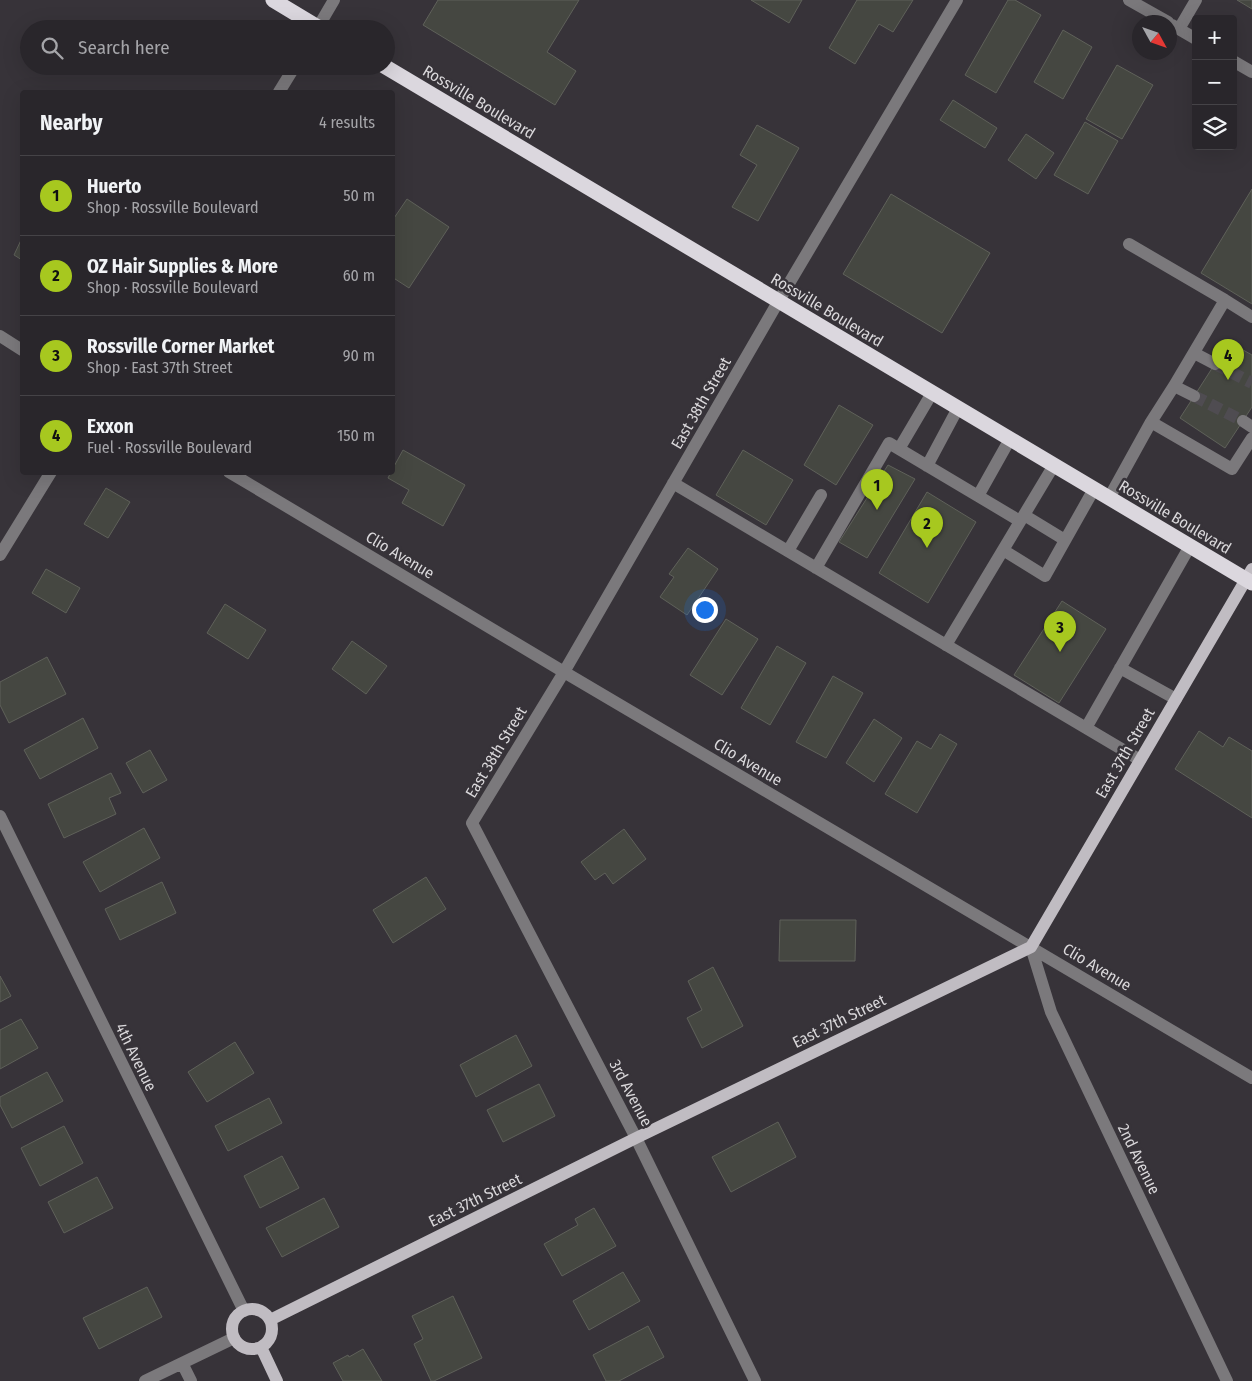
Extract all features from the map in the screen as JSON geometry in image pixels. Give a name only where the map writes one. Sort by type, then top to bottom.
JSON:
[{"type":"highway","points":[[273,0],[306,20]]},
{"type":"highway","name":"Rossville Boulevard","points":[[395,73],[1190,546],[1250,577]]},
{"type":"main road","name":"East 37th Street","points":[[270,1320],[636,1138],[1031,947],[1176,699],[1250,577]]},
{"type":"main road","points":[[251,1309],[259,1310],[270,1320],[271,1335],[261,1347],[246,1348],[234,1338],[233,1323],[244,1311],[251,1309]]},
{"type":"main road","points":[[261,1347],[278,1381]]},
{"type":"street","points":[[323,20],[334,0]]},
{"type":"street","name":"East 38th Street","points":[[472,823],[564,672],[778,302],[957,0]]},
{"type":"street","points":[[1129,0],[1155,15]]},
{"type":"street","points":[[1177,20],[1196,0]]},
{"type":"street","points":[[1177,28],[1192,37]]},
{"type":"street","points":[[1237,63],[1252,72]]},
{"type":"street","points":[[280,90],[289,75]]},
{"type":"street","points":[[1129,244],[1252,317]]},
{"type":"street","points":[[1109,498],[1151,422],[1225,300]]},
{"type":"street","points":[[0,336],[20,349]]},
{"type":"street","points":[[1194,353],[1215,364]]},
{"type":"street","points":[[1174,386],[1194,396]]},
{"type":"street","points":[[899,449],[932,393]]},
{"type":"street","points":[[927,466],[958,408]]},
{"type":"street","points":[[1151,422],[1232,469],[1252,438]]},
{"type":"street","points":[[978,496],[1010,439]]},
{"type":"street","points":[[816,568],[889,443],[978,496],[1065,540]]},
{"type":"street","points":[[946,645],[1054,465]]},
{"type":"street","points":[[0,555],[49,475]]},
{"type":"street","name":"Clio Avenue","points":[[234,475],[1252,1078]]},
{"type":"street","points":[[673,483],[1140,760]]},
{"type":"street","points":[[1003,550],[1045,576],[1094,489]]},
{"type":"street","points":[[788,551],[820,495]]},
{"type":"street","points":[[1086,728],[1190,546]]},
{"type":"street","points":[[1120,668],[1176,699]]},
{"type":"street","name":"4th Avenue","points":[[0,816],[244,1311]]},
{"type":"street","name":"3rd Avenue","points":[[472,823],[636,1138],[755,1381]]},
{"type":"street","name":"2nd Avenue","points":[[1031,947],[1050,1012],[1227,1381]]},
{"type":"street","points":[[145,1381],[234,1338]]},
{"type":"street","points":[[182,1363],[191,1381]]},
{"type":"building","points":[[438,0],[579,0],[547,52],[576,71],[555,105],[423,25]]},
{"type":"building","points":[[751,0],[802,0],[789,23]]},
{"type":"building","points":[[857,0],[913,0],[893,32],[879,24],[855,64],[829,48]]},
{"type":"building","points":[[1008,0],[1015,0],[1041,15],[996,93],[965,75]]},
{"type":"building","points":[[1237,0],[1252,0],[1252,9]]},
{"type":"building","points":[[1063,30],[1092,47],[1063,99],[1034,82]]},
{"type":"building","points":[[1117,65],[1153,85],[1122,139],[1086,119]]},
{"type":"building","points":[[953,100],[997,128],[985,148],[940,120]]},
{"type":"building","points":[[1085,122],[1118,141],[1088,194],[1054,175]]},
{"type":"building","points":[[757,125],[799,148],[758,221],[732,207],[757,165],[740,155]]},
{"type":"building","points":[[1026,134],[1054,153],[1036,179],[1008,160]]},
{"type":"building","points":[[1252,189],[1252,304],[1201,273]]},
{"type":"building","points":[[891,194],[990,253],[942,333],[843,274]]},
{"type":"building","points":[[407,199],[449,227],[409,288],[395,279],[395,217]]},
{"type":"building","points":[[20,242],[20,259],[14,255]]},
{"type":"building","points":[[1229,342],[1252,355],[1252,407],[1225,448],[1180,418]]},
{"type":"building","points":[[839,405],[873,425],[836,485],[804,465]]},
{"type":"building","points":[[403,450],[465,485],[443,526],[402,503],[409,490],[388,478],[390,475],[395,475],[395,465]]},
{"type":"building","points":[[743,450],[793,480],[766,525],[716,495]]},
{"type":"building","points":[[888,465],[915,479],[867,558],[839,542]]},
{"type":"building","points":[[106,488],[130,502],[108,538],[84,524]]},
{"type":"building","points":[[927,492],[976,522],[928,603],[879,573]]},
{"type":"building","points":[[688,548],[718,569],[687,615],[660,597],[674,577],[669,574]]},
{"type":"building","points":[[46,569],[80,588],[66,613],[32,593]]},
{"type":"building","points":[[1062,601],[1106,629],[1059,703],[1014,675]]},
{"type":"building","points":[[225,604],[266,630],[248,659],[207,633]]},
{"type":"building","points":[[726,619],[758,639],[722,695],[690,675]]},
{"type":"building","points":[[352,641],[387,666],[366,694],[332,669]]},
{"type":"building","points":[[777,646],[806,663],[770,725],[741,708]]},
{"type":"building","points":[[47,657],[66,694],[9,723],[0,705],[0,682]]},
{"type":"building","points":[[833,676],[863,693],[826,758],[796,742]]},
{"type":"building","points":[[83,718],[98,748],[40,779],[24,750]]},
{"type":"building","points":[[874,719],[902,738],[874,782],[846,763]]},
{"type":"building","points":[[1199,731],[1223,747],[1229,737],[1252,751],[1252,818],[1175,769]]},
{"type":"building","points":[[940,734],[957,744],[917,813],[885,794],[917,741],[931,749]]},
{"type":"building","points":[[150,750],[167,780],[143,793],[126,763]]},
{"type":"building","points":[[111,773],[121,793],[109,798],[116,814],[64,838],[48,804]]},
{"type":"building","points":[[144,828],[160,858],[100,892],[83,862]]},
{"type":"building","points":[[624,829],[646,859],[613,884],[605,873],[595,880],[581,862]]},
{"type":"building","points":[[426,877],[446,909],[393,943],[373,910]]},
{"type":"building","points":[[162,882],[176,913],[120,940],[105,909]]},
{"type":"building","points":[[780,920],[856,920],[855,961],[779,961]]},
{"type":"building","points":[[713,967],[743,1026],[702,1048],[687,1018],[702,1010],[688,981]]},
{"type":"building","points":[[0,976],[11,996],[0,1002]]},
{"type":"building","points":[[21,1019],[38,1048],[0,1069],[0,1030]]},
{"type":"building","points":[[516,1035],[532,1066],[476,1097],[460,1065]]},
{"type":"building","points":[[235,1042],[254,1073],[207,1102],[188,1072]]},
{"type":"building","points":[[47,1072],[63,1101],[12,1128],[0,1105],[0,1097]]},
{"type":"building","points":[[539,1084],[555,1116],[503,1142],[487,1110]]},
{"type":"building","points":[[269,1098],[282,1123],[228,1151],[215,1126]]},
{"type":"building","points":[[778,1122],[796,1157],[731,1192],[712,1157]]},
{"type":"building","points":[[64,1126],[83,1163],[40,1186],[21,1148]]},
{"type":"building","points":[[282,1156],[299,1188],[260,1208],[244,1176]]},
{"type":"building","points":[[97,1177],[113,1208],[64,1233],[48,1202]]},
{"type":"building","points":[[324,1198],[339,1227],[282,1257],[266,1228]]},
{"type":"building","points":[[594,1208],[616,1246],[562,1276],[544,1244],[578,1225],[575,1219]]},
{"type":"building","points":[[623,1272],[640,1301],[589,1330],[573,1301]]},
{"type":"building","points":[[147,1287],[162,1317],[99,1349],[83,1318]]},
{"type":"building","points":[[453,1296],[482,1358],[431,1381],[414,1344],[423,1339],[412,1316]]},
{"type":"building","points":[[648,1326],[664,1357],[619,1381],[606,1381],[593,1355]]},
{"type":"building","points":[[363,1349],[382,1381],[343,1381],[333,1363]]},
{"type":"tunnel","points":[[1215,364],[1252,383]]},
{"type":"tunnel","points":[[1194,396],[1243,421]]},
{"type":"place","name":"Exxon","points":[[1228,380]]},
{"type":"place","name":"Huerto","points":[[877,510]]},
{"type":"place","name":"OZ Hair Supplies & More","points":[[927,548]]},
{"type":"place","name":"Rossville Corner Market","points":[[1060,652]]}]
